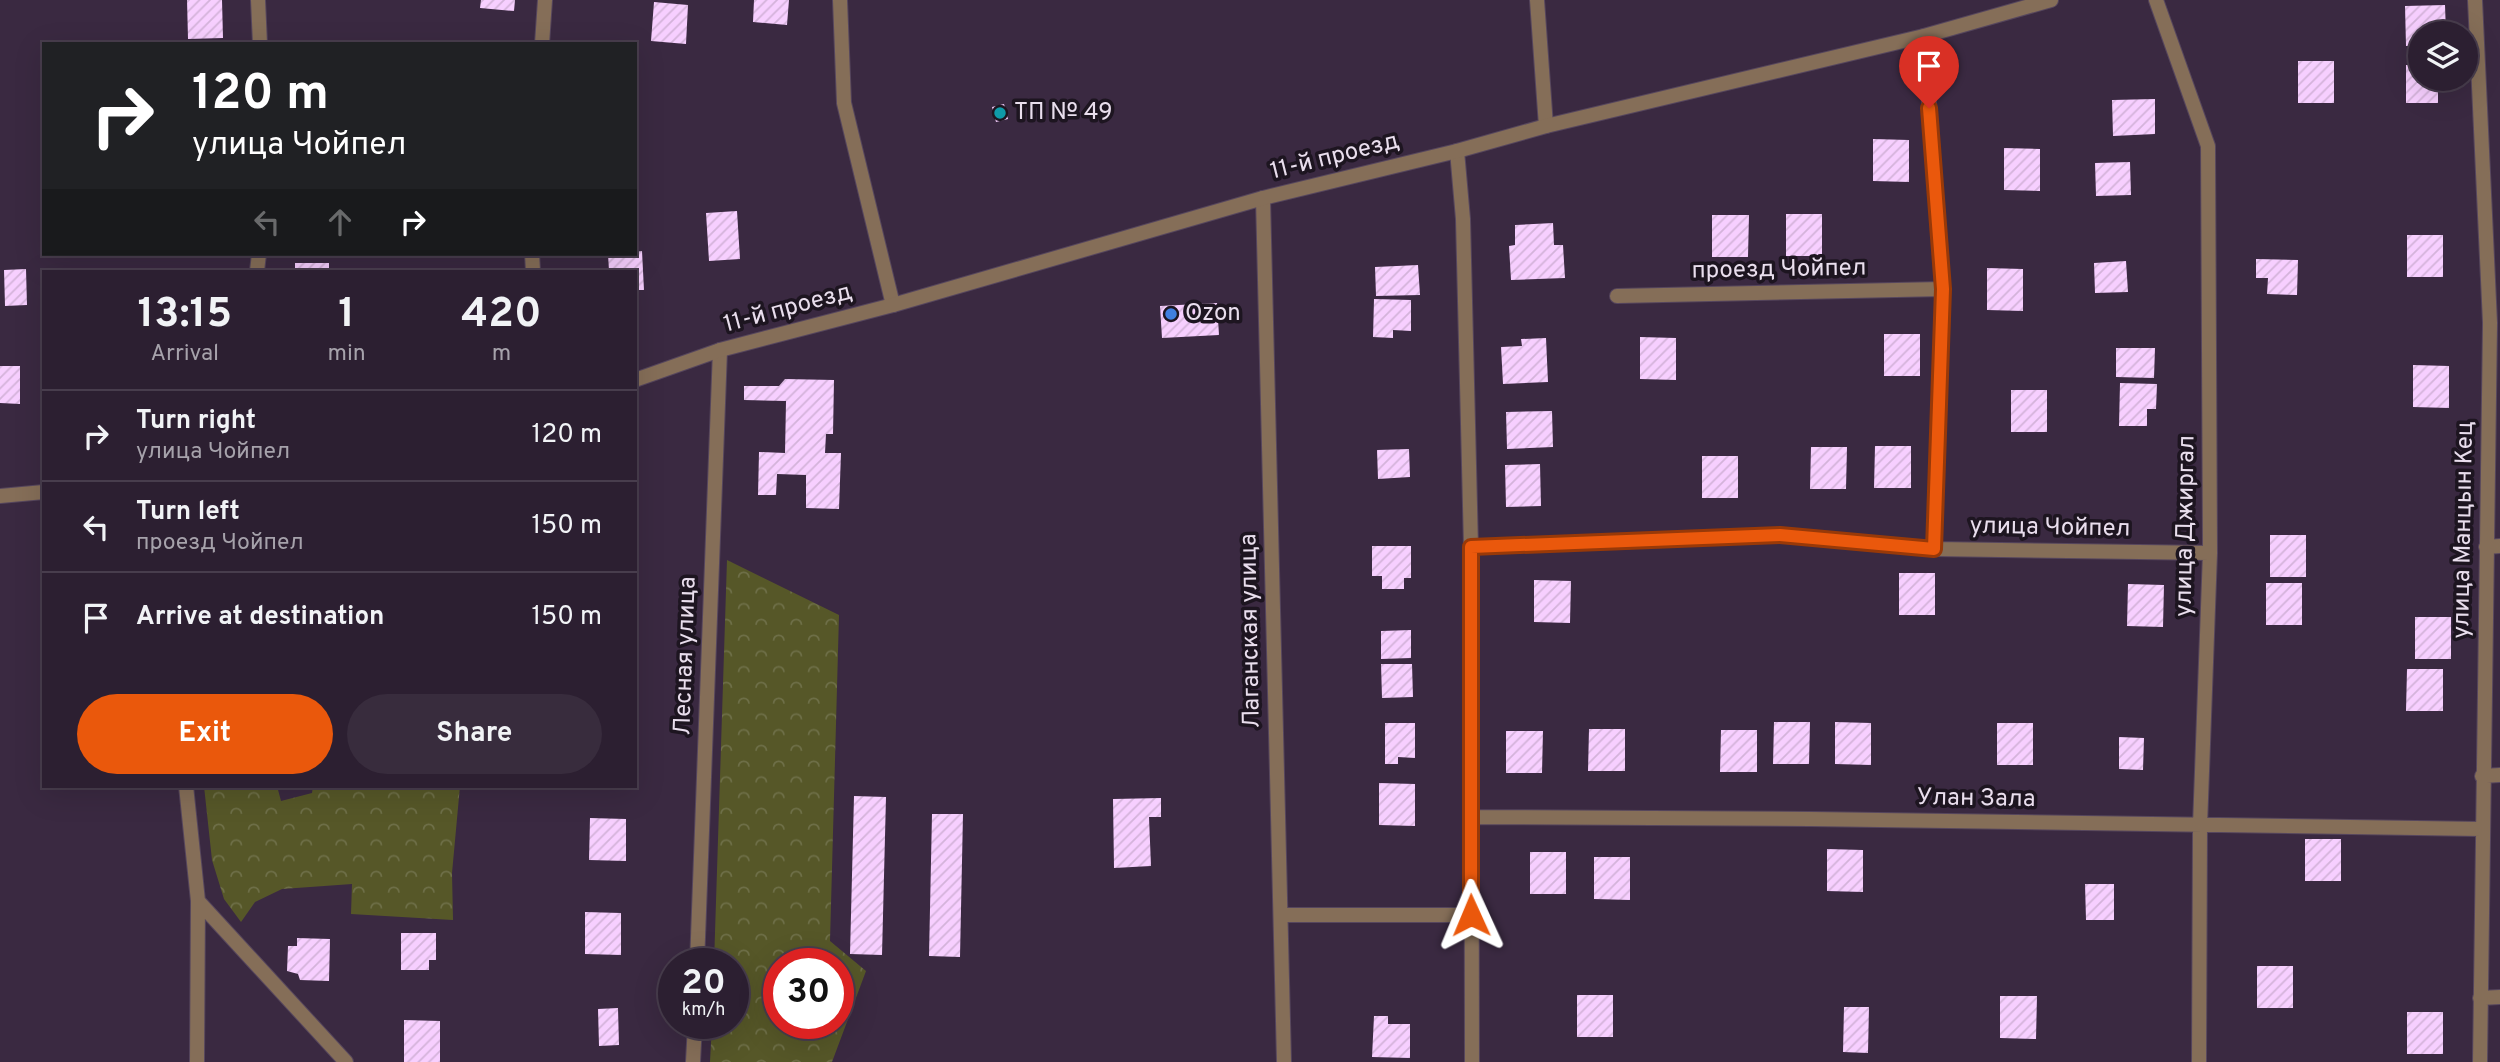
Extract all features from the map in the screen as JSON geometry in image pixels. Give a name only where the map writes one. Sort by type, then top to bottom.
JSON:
[{"type":"street","points":[[258,0],[260,42]]},
{"type":"street","points":[[542,42],[545,0]]},
{"type":"street","points":[[840,0],[844,103],[893,305]]},
{"type":"street","points":[[1537,0],[1546,126]]},
{"type":"street","name":"11-й проезд","points":[[637,379],[720,351],[893,305],[1263,198],[1457,151],[1546,126],[1924,36],[2051,0]]},
{"type":"street","name":"улица Джиргал","points":[[2156,0],[2208,146],[2210,553],[2200,826],[2199,1062]]},
{"type":"street","name":"улица Манцын Кец","points":[[2475,0],[2495,323],[2493,547],[2482,776],[2480,1062]]},
{"type":"street","points":[[1924,36],[1943,289],[1934,549]]},
{"type":"street","points":[[1457,151],[1463,219],[1471,547],[1472,1062]]},
{"type":"street","name":"Лаганская улица","points":[[1263,198],[1284,1062]]},
{"type":"street","name":"проезд Чойпел","points":[[1617,296],[1943,289]]},
{"type":"street","name":"Лесная улица","points":[[698,948],[720,351]]},
{"type":"street","points":[[0,496],[42,492]]},
{"type":"street","name":"улица Чойпел","points":[[1471,547],[1780,535],[1934,549],[2210,553]]},
{"type":"street","points":[[2482,776],[2500,775]]},
{"type":"street","points":[[186,788],[198,901],[197,1062]]},
{"type":"street","name":"Улан Зала","points":[[1470,817],[2482,829]]},
{"type":"street","points":[[198,901],[346,1062]]},
{"type":"street","points":[[1281,915],[1471,915]]},
{"type":"street","points":[[2480,998],[2500,997]]},
{"type":"street","points":[[693,1062],[694,1039]]},
{"type":"green space","points":[[727,560],[839,615],[830,941],[838,948],[763,948],[763,1039],[841,1039],[832,1062],[710,1062],[711,1039],[749,1039],[749,948],[715,948]]},
{"type":"green space","points":[[204,788],[278,788],[281,801],[312,793],[313,788],[460,788],[452,873],[453,920],[351,914],[352,884],[282,889],[255,902],[241,922],[224,899],[212,860]]},
{"type":"green space","points":[[854,961],[866,971],[854,1003]]},
{"type":"building","points":[[187,0],[222,0],[223,38],[188,39]]},
{"type":"building","points":[[481,0],[515,0],[514,11],[480,8]]},
{"type":"building","points":[[754,0],[789,0],[787,25],[753,22]]},
{"type":"building","points":[[654,2],[688,5],[686,44],[651,41]]},
{"type":"building","points":[[2445,5],[2446,21],[2408,21],[2406,46],[2405,6]]},
{"type":"building","points":[[2298,61],[2334,61],[2334,103],[2298,103]]},
{"type":"building","points":[[2408,65],[2408,91],[2438,91],[2438,103],[2406,103]]},
{"type":"building","points":[[2155,99],[2155,134],[2113,136],[2112,100]]},
{"type":"building","name":"ТП № 49","points":[[1004,104],[1008,119],[996,122],[992,107]]},
{"type":"building","points":[[1873,139],[1909,140],[1909,182],[1873,181]]},
{"type":"building","points":[[2004,148],[2040,149],[2040,191],[2004,190]]},
{"type":"building","points":[[2130,162],[2131,195],[2096,196],[2095,163]]},
{"type":"building","points":[[737,211],[740,259],[709,261],[706,213]]},
{"type":"building","points":[[1786,214],[1822,214],[1822,256],[1786,256]]},
{"type":"building","points":[[1712,215],[1749,215],[1748,257],[1712,257]]},
{"type":"building","points":[[1553,223],[1554,245],[1563,245],[1565,278],[1511,280],[1509,246],[1515,245],[1515,225]]},
{"type":"building","points":[[2407,235],[2443,235],[2443,277],[2407,277]]},
{"type":"building","points":[[642,251],[644,290],[637,290],[637,270],[609,270],[608,256],[637,256],[637,252]]},
{"type":"building","points":[[2256,259],[2298,260],[2297,295],[2267,294],[2268,278],[2256,278]]},
{"type":"building","points":[[2126,261],[2128,292],[2095,293],[2094,263]]},
{"type":"building","points":[[295,263],[329,263],[329,270],[295,270]]},
{"type":"building","points":[[1418,265],[1420,295],[1376,296],[1375,267]]},
{"type":"building","points":[[1987,268],[2023,269],[2023,311],[1987,310]]},
{"type":"building","points":[[26,269],[27,305],[5,306],[4,270]]},
{"type":"building","points":[[1374,299],[1411,300],[1411,331],[1393,330],[1393,338],[1373,337]]},
{"type":"building","points":[[1217,303],[1219,335],[1162,338],[1160,306]]},
{"type":"building","points":[[1884,334],[1920,334],[1920,376],[1884,376]]},
{"type":"building","points":[[1640,337],[1676,338],[1676,380],[1640,379]]},
{"type":"building","points":[[1546,338],[1548,382],[1503,384],[1501,347],[1522,346],[1521,339]]},
{"type":"building","points":[[2116,348],[2155,348],[2154,378],[2116,377]]},
{"type":"building","points":[[2413,365],[2449,366],[2449,408],[2413,407]]},
{"type":"building","points":[[0,366],[20,366],[20,404],[0,403]]},
{"type":"building","points":[[785,379],[834,380],[833,434],[826,434],[825,453],[841,453],[839,509],[806,508],[806,475],[777,474],[776,495],[758,495],[759,452],[785,453],[786,401],[744,400],[744,386],[779,386]]},
{"type":"building","points":[[2120,383],[2157,384],[2156,409],[2147,409],[2147,426],[2119,426]]},
{"type":"building","points":[[2011,390],[2047,390],[2047,432],[2011,432]]},
{"type":"building","points":[[1552,411],[1553,447],[1507,449],[1506,412]]},
{"type":"building","points":[[1875,446],[1911,446],[1911,488],[1874,488]]},
{"type":"building","points":[[1811,447],[1847,447],[1846,489],[1810,489]]},
{"type":"building","points":[[1409,449],[1410,477],[1378,479],[1377,450]]},
{"type":"building","points":[[1702,456],[1738,456],[1738,498],[1702,498]]},
{"type":"building","points":[[1540,464],[1541,506],[1506,507],[1505,465]]},
{"type":"building","points":[[2270,535],[2306,535],[2306,577],[2270,577]]},
{"type":"building","points":[[1372,546],[1411,546],[1411,578],[1404,578],[1404,589],[1382,589],[1382,576],[1372,576]]},
{"type":"building","points":[[1899,573],[1935,573],[1935,615],[1899,615]]},
{"type":"building","points":[[1534,580],[1571,581],[1570,623],[1534,622]]},
{"type":"building","points":[[2266,583],[2302,583],[2302,625],[2266,625]]},
{"type":"building","points":[[2128,584],[2164,585],[2163,627],[2127,626]]},
{"type":"building","points":[[2415,617],[2451,617],[2451,659],[2415,659]]},
{"type":"building","points":[[1411,630],[1411,658],[1381,659],[1381,631]]},
{"type":"building","points":[[1381,664],[1412,664],[1413,697],[1382,698]]},
{"type":"building","points":[[2407,669],[2443,669],[2443,711],[2406,711]]},
{"type":"building","points":[[1774,722],[1810,722],[1809,764],[1773,764]]},
{"type":"building","points":[[1835,722],[1871,723],[1871,765],[1835,764]]},
{"type":"building","points":[[1385,723],[1415,723],[1415,758],[1398,757],[1398,764],[1385,764]]},
{"type":"building","points":[[1997,723],[2033,723],[2033,765],[1997,765]]},
{"type":"building","points":[[1589,729],[1625,729],[1625,771],[1588,771]]},
{"type":"building","points":[[1721,730],[1757,730],[1757,772],[1720,772]]},
{"type":"building","points":[[1506,731],[1543,731],[1542,773],[1506,773]]},
{"type":"building","points":[[2119,737],[2144,738],[2143,770],[2119,769]]},
{"type":"building","points":[[1379,783],[1415,784],[1415,826],[1379,825]]},
{"type":"building","points":[[854,796],[886,797],[882,955],[854,954],[854,948],[850,948]]},
{"type":"building","points":[[1161,798],[1161,817],[1149,817],[1151,866],[1114,868],[1113,799]]},
{"type":"building","points":[[932,814],[963,814],[960,957],[929,956]]},
{"type":"building","points":[[590,818],[626,819],[626,861],[589,860]]},
{"type":"building","points":[[2305,839],[2341,839],[2341,881],[2305,881]]},
{"type":"building","points":[[1827,849],[1863,850],[1863,892],[1827,891]]},
{"type":"building","points":[[1530,852],[1566,852],[1566,894],[1530,894]]},
{"type":"building","points":[[1594,857],[1630,857],[1630,900],[1594,899]]},
{"type":"building","points":[[2085,884],[2114,884],[2114,920],[2086,920]]},
{"type":"building","points":[[585,912],[621,913],[621,955],[585,954]]},
{"type":"building","points":[[401,933],[436,933],[436,960],[429,960],[429,970],[401,970]]},
{"type":"building","points":[[297,938],[330,939],[329,981],[300,980],[298,974],[287,971],[288,946],[297,946]]},
{"type":"building","points":[[2257,966],[2293,966],[2293,1008],[2257,1008]]},
{"type":"building","points":[[1577,995],[1613,995],[1613,1037],[1577,1037]]},
{"type":"building","points":[[2000,996],[2037,996],[2036,1039],[2000,1038]]},
{"type":"building","points":[[1844,1007],[1869,1007],[1868,1053],[1843,1052]]},
{"type":"building","points":[[618,1008],[619,1045],[599,1046],[598,1009]]},
{"type":"building","points":[[2407,1012],[2443,1012],[2443,1054],[2407,1054]]},
{"type":"building","points":[[1374,1016],[1388,1016],[1388,1024],[1410,1024],[1410,1058],[1372,1057]]},
{"type":"building","points":[[404,1020],[440,1021],[440,1062],[404,1062]]},
{"type":"place","name":"ТП № 49","points":[[1000,113]]},
{"type":"place","name":"Ozon","points":[[1171,314]]},
{"type":"route","points":[[1471,915],[1471,547],[1780,535],[1934,549],[1943,289],[1929,108]]}]
